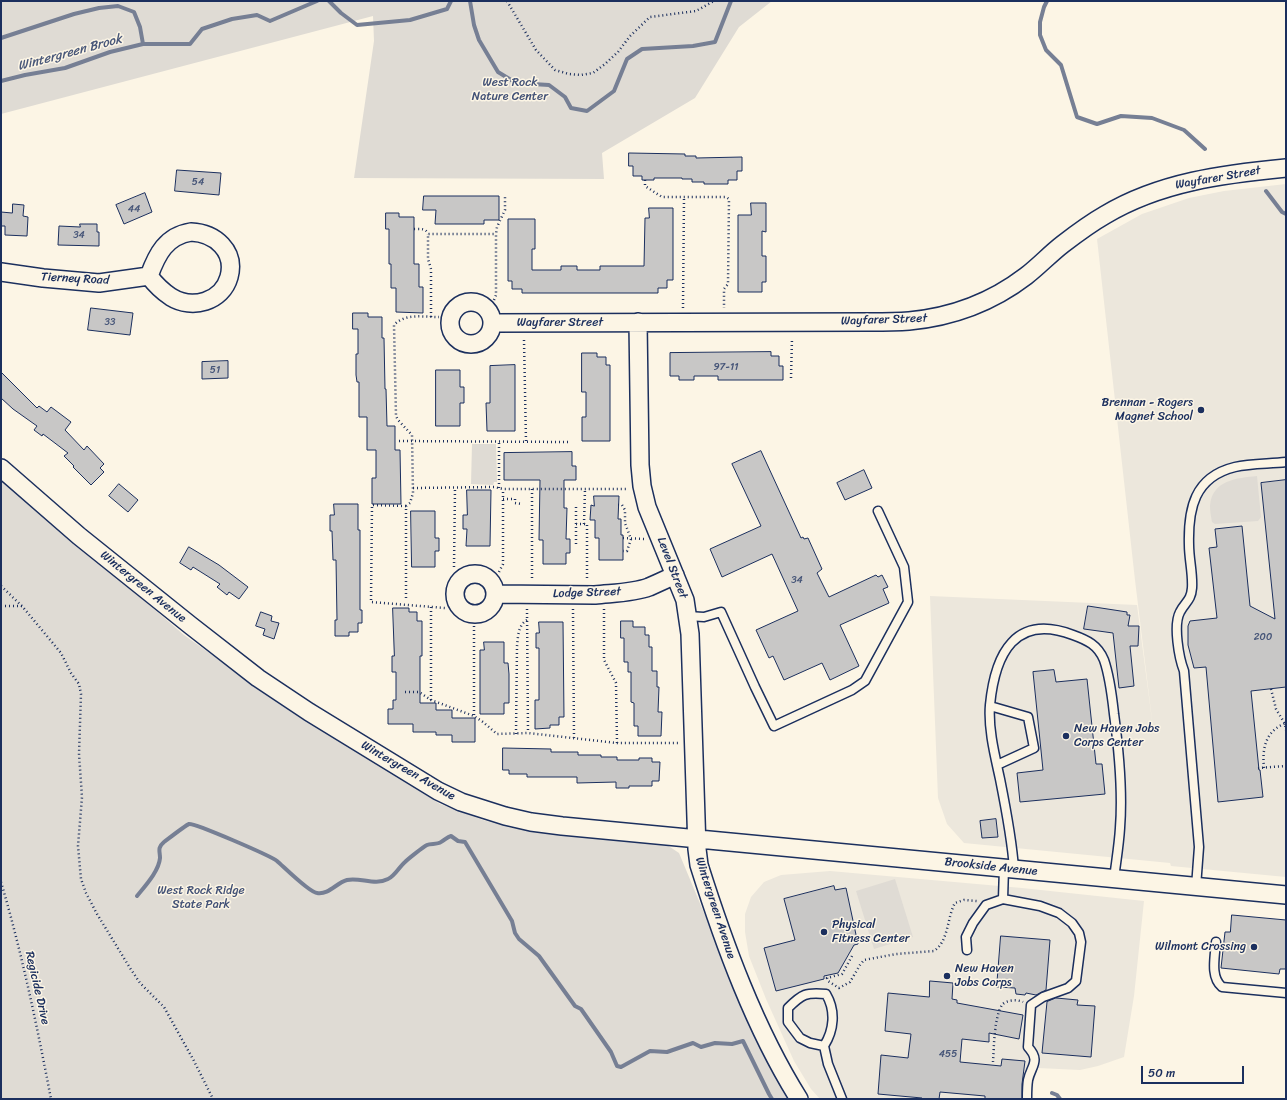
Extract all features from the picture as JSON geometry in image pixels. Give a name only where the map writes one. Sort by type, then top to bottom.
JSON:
[{"type":"street","name":"Wayfarer Street","points":[[492,323],[870,322],[908,321],[935,318],[986,301],[1011,287],[1089,225],[1106,214],[1139,198],[1192,181],[1246,172],[1286,168]]},
{"type":"street","points":[[201,232],[213,237],[225,248],[229,261],[229,277],[222,290],[213,299],[200,303],[184,303],[172,298],[158,288],[149,276],[160,252],[168,241],[181,233],[201,232]]},
{"type":"street","name":"Tierney Road","points":[[1,272],[43,278],[99,283],[149,276]]},
{"type":"street","name":"Level Street","points":[[638,322],[640,464],[642,486],[647,507],[686,600],[690,634],[696,839]]},
{"type":"street","name":"Wintergreen Avenue","points":[[1,468],[79,536],[258,678],[316,716],[438,790],[461,802],[484,810],[531,822],[696,839],[699,865],[731,957],[765,1037],[784,1076],[799,1099]]},
{"type":"street","name":"Lodge Street","points":[[496,594],[596,595],[628,592],[648,587],[675,575]]},
{"type":"street","name":"Brookside Avenue","points":[[696,839],[1286,895]]},
{"type":"lane","points":[[1196,887],[1199,847],[1184,671],[1180,662],[1177,629],[1177,618],[1180,611],[1189,599],[1192,588],[1189,548],[1189,517],[1198,492],[1207,480],[1218,473],[1235,467],[1286,462]]},
{"type":"lane","points":[[687,616],[704,617],[721,612],[774,726],[852,690],[865,681],[908,602],[904,567],[878,511]]},
{"type":"lane","points":[[1003,899],[1013,852],[992,736],[990,706],[998,666],[1003,655],[1009,645],[1017,638],[1034,629],[1051,629],[1086,639],[1099,650],[1104,661],[1109,681],[1118,750],[1120,817],[1114,879]]},
{"type":"lane","points":[[990,706],[1028,717],[1034,748],[997,765]]},
{"type":"lane","points":[[967,950],[966,937],[973,923],[986,905],[1003,899],[1040,906],[1059,913],[1072,924],[1078,933],[1081,942],[1076,981],[1068,988],[1043,997],[1031,1005],[1028,1047],[1032,1052],[1034,1067],[1028,1079],[1027,1099]]},
{"type":"lane","points":[[1216,942],[1214,975],[1217,983],[1222,987],[1286,993]]},
{"type":"lane","points":[[824,1046],[810,1043],[800,1038],[788,1022],[788,1008],[799,997],[812,993],[826,994],[831,1002],[833,1022],[829,1038],[824,1046],[828,1064],[842,1099]]},
{"type":"path","points":[[506,1],[536,50],[555,70],[569,74],[581,75],[593,73],[605,64],[618,52],[630,36],[650,17],[696,11],[714,1]]},
{"type":"path","points":[[645,180],[645,186],[662,197],[726,197],[729,199],[728,284],[724,289],[724,308]]},
{"type":"path","points":[[494,300],[496,295],[496,234],[497,227],[505,210],[505,196]]},
{"type":"path","points":[[683,308],[684,197]]},
{"type":"path","points":[[414,229],[424,229],[428,234],[428,259],[431,269],[431,317]]},
{"type":"path","points":[[428,234],[496,234]]},
{"type":"path","points":[[439,317],[405,318],[398,321],[394,325],[396,416],[412,435],[413,494],[410,503],[406,506],[372,505],[371,602],[445,608]]},
{"type":"path","points":[[791,378],[792,338]]},
{"type":"path","points":[[524,340],[526,442]]},
{"type":"path","points":[[399,441],[568,442]]},
{"type":"path","points":[[499,442],[499,488]]},
{"type":"path","points":[[413,488],[629,489]]},
{"type":"path","points":[[454,567],[455,488]]},
{"type":"path","points":[[499,572],[503,564],[503,489]]},
{"type":"path","points":[[532,489],[532,578]]},
{"type":"path","points":[[584,524],[585,489]]},
{"type":"path","points":[[503,499],[515,499],[515,503],[522,504]]},
{"type":"path","points":[[618,505],[622,505],[625,510],[625,523],[631,539],[627,551],[623,551]]},
{"type":"path","points":[[406,506],[406,598]]},
{"type":"path","points":[[576,506],[576,544]]},
{"type":"path","points":[[576,524],[587,524],[587,578]]},
{"type":"path","points":[[623,538],[645,539]]},
{"type":"path","points":[[1,586],[22,606],[61,653],[71,673],[79,684],[81,694],[79,754],[82,797],[78,863],[81,879],[86,893],[140,983],[164,1008],[194,1061],[213,1099]]},
{"type":"path","points":[[1,606],[22,606]]},
{"type":"path","points":[[431,607],[431,700]]},
{"type":"path","points":[[527,608],[528,733]]},
{"type":"path","points":[[573,608],[574,738]]},
{"type":"path","points":[[604,608],[604,660],[616,683],[617,743]]},
{"type":"path","points":[[516,734],[518,634],[522,624],[527,620]]},
{"type":"path","points":[[474,626],[474,716]]},
{"type":"path","points":[[1271,689],[1276,709],[1286,723],[1286,730]]},
{"type":"path","points":[[405,692],[419,692],[431,700],[474,716],[497,734],[528,733],[617,743],[678,744]]},
{"type":"path","points":[[1264,768],[1263,752],[1267,740],[1275,730],[1286,723]]},
{"type":"path","points":[[1258,768],[1286,766]]},
{"type":"path","name":"Regicide Drive","points":[[1,882],[24,969],[51,1099]]},
{"type":"path","points":[[852,956],[842,974],[827,978],[828,981],[839,988],[850,982],[864,960],[896,954],[934,951],[939,948],[944,938],[951,910],[955,903],[964,900],[977,901],[986,905]]},
{"type":"path","points":[[993,1062],[997,1021],[1003,1004],[1008,1001],[1020,1000],[1031,1005]]},
{"type":"shaded area","name":"Brennan - Rogers Magnet School","points":[[1286,184],[1286,877],[1171,866],[1170,863],[964,843],[947,824],[938,798],[930,596],[1137,605],[1153,728],[1097,239],[1142,214],[1189,198],[1224,191]]},
{"type":"shaded area","name":"New Haven Jobs Corps","points":[[830,871],[1022,888],[1144,901],[1134,996],[1124,1057],[1098,1066],[1080,1070],[1038,1068],[1034,1080],[1032,1099],[820,1099],[811,1089],[794,1061],[766,999],[749,956],[745,932],[745,914],[751,897],[764,882],[781,875]]},
{"type":"green space","name":"West Rock Nature Center","points":[[1,1],[772,1],[739,27],[695,98],[602,153],[604,179],[354,178],[374,41],[373,16],[1,114]]},
{"type":"green space","points":[[472,444],[496,444],[497,482],[494,482],[493,485],[471,484]]},
{"type":"green space","points":[[1257,476],[1261,517],[1258,521],[1215,524],[1212,522],[1210,506],[1215,491],[1227,482]]},
{"type":"green space","name":"West Rock Ridge State Park","points":[[1,477],[184,635],[246,679],[440,804],[483,820],[511,828],[667,845],[679,853],[757,1040],[788,1099],[1,1099]]},
{"type":"green space","points":[[895,879],[913,937],[874,949],[856,891]]},
{"type":"building","points":[[629,153],[685,154],[685,156],[696,156],[696,158],[742,157],[742,171],[737,171],[737,180],[728,180],[728,184],[704,184],[704,182],[692,182],[692,179],[682,178],[654,178],[654,180],[642,180],[642,176],[633,176],[633,166],[629,166]]},
{"type":"building","points":[[177,170],[221,173],[219,195],[175,191]]},
{"type":"building","points":[[145,193],[152,212],[124,224],[116,205]]},
{"type":"building","points":[[424,196],[499,196],[499,220],[484,220],[484,224],[435,224],[436,210],[423,210]]},
{"type":"building","points":[[751,203],[766,203],[766,232],[762,231],[762,256],[766,256],[766,282],[762,282],[762,292],[738,292],[738,215],[751,215]]},
{"type":"building","points":[[13,204],[24,205],[23,216],[28,217],[27,236],[5,235],[5,226],[1,226],[1,212],[12,213]]},
{"type":"building","points":[[649,208],[673,208],[673,280],[667,280],[667,288],[658,288],[658,293],[522,293],[522,289],[512,289],[512,281],[508,281],[508,219],[535,219],[535,249],[532,249],[532,270],[561,270],[561,266],[577,266],[577,270],[600,270],[600,266],[644,266],[645,218],[649,218]]},
{"type":"building","points":[[386,213],[399,213],[399,217],[414,217],[414,264],[419,264],[419,287],[423,287],[423,313],[396,312],[396,288],[391,288],[389,229],[386,229]]},
{"type":"building","points":[[80,224],[97,224],[97,232],[99,232],[99,246],[58,245],[59,226],[80,227]]},
{"type":"building","points":[[91,308],[133,313],[130,335],[88,330]]},
{"type":"building","points":[[353,313],[368,313],[368,317],[382,317],[387,426],[395,426],[395,450],[400,450],[401,504],[372,504],[372,478],[376,478],[376,450],[367,450],[367,417],[359,417],[359,382],[357,382],[356,375],[358,329],[353,329]]},
{"type":"building","points":[[771,352],[771,356],[779,356],[779,366],[783,366],[783,380],[718,380],[718,376],[694,376],[694,380],[679,380],[679,376],[670,376],[670,353]]},
{"type":"building","points":[[582,353],[597,353],[597,357],[606,357],[606,365],[610,365],[610,441],[582,441],[582,417],[586,417],[586,392],[582,392]]},
{"type":"building","points":[[228,361],[228,378],[202,379],[202,362]]},
{"type":"building","points":[[515,365],[515,431],[487,431],[486,403],[490,403],[490,366]]},
{"type":"building","points":[[436,370],[460,370],[460,387],[464,387],[464,403],[460,403],[460,426],[436,426]]},
{"type":"building","points":[[1,372],[37,408],[39,406],[47,412],[51,407],[71,422],[65,430],[84,450],[87,446],[104,464],[100,468],[104,472],[91,485],[64,456],[68,453],[43,434],[42,436],[34,430],[37,426],[13,409],[1,398]]},
{"type":"building","points":[[761,451],[801,538],[808,538],[822,569],[817,573],[829,597],[876,575],[878,577],[882,575],[888,587],[883,589],[889,603],[840,625],[859,666],[830,680],[822,663],[784,680],[773,656],[769,658],[756,630],[798,611],[772,554],[722,577],[710,549],[761,526],[732,464]]},
{"type":"building","points":[[572,452],[572,466],[576,466],[576,480],[564,480],[564,508],[567,508],[566,539],[570,539],[570,553],[566,553],[566,564],[543,564],[543,540],[539,540],[540,480],[504,480],[504,453]]},
{"type":"building","points":[[864,470],[872,488],[845,500],[837,483]]},
{"type":"building","points":[[1286,480],[1286,687],[1251,691],[1263,797],[1218,802],[1206,667],[1194,668],[1188,645],[1188,626],[1190,621],[1217,618],[1209,548],[1217,547],[1215,529],[1242,526],[1250,606],[1275,619],[1261,483]]},
{"type":"building","points":[[119,484],[138,500],[128,512],[109,496]]},
{"type":"building","points":[[467,490],[491,490],[490,546],[466,546],[467,529],[463,529],[463,515],[467,515]]},
{"type":"building","points":[[594,496],[619,496],[618,519],[621,519],[621,535],[623,535],[623,560],[599,560],[599,538],[595,538],[595,520],[590,520],[591,505],[594,506]]},
{"type":"building","points":[[334,504],[358,504],[358,530],[360,530],[360,610],[362,610],[362,623],[358,623],[358,632],[349,632],[349,636],[335,636],[335,620],[337,620],[336,560],[333,560],[332,531],[330,531],[330,515],[334,515]]},
{"type":"building","points":[[411,511],[435,511],[435,538],[439,538],[439,551],[435,551],[435,567],[412,567]]},
{"type":"building","points":[[189,547],[219,565],[248,587],[239,599],[229,592],[227,595],[217,587],[220,584],[193,567],[191,570],[180,563]]},
{"type":"building","points":[[1088,606],[1127,612],[1127,615],[1130,615],[1128,626],[1139,626],[1138,646],[1130,646],[1134,686],[1119,688],[1113,633],[1084,629]]},
{"type":"building","points":[[393,608],[409,608],[409,612],[417,612],[417,621],[422,621],[420,703],[436,703],[436,710],[452,710],[452,718],[475,718],[475,742],[452,742],[452,735],[436,735],[436,732],[413,732],[413,724],[388,724],[388,709],[393,709],[393,700],[396,700],[396,672],[392,672],[392,656],[394,656]]},
{"type":"building","points":[[261,612],[272,616],[271,621],[279,623],[274,639],[263,635],[265,629],[256,626]]},
{"type":"building","points":[[621,621],[633,621],[633,627],[645,627],[645,635],[649,635],[649,647],[652,647],[652,671],[657,671],[657,687],[659,687],[658,712],[662,712],[661,736],[638,736],[638,726],[634,726],[634,703],[631,702],[631,672],[628,672],[628,662],[624,662],[624,638],[621,638]]},
{"type":"building","points":[[539,622],[563,622],[564,717],[559,717],[559,725],[550,725],[550,728],[535,729],[535,700],[539,700],[539,648],[536,648],[536,633],[539,633]]},
{"type":"building","points":[[484,642],[504,642],[504,663],[508,663],[509,674],[509,703],[504,703],[504,714],[480,714],[480,650],[484,650]]},
{"type":"building","name":"New Haven Jobs Corps Center","points":[[1054,670],[1056,682],[1087,679],[1096,764],[1102,764],[1105,794],[1020,802],[1017,773],[1043,770],[1033,672]]},
{"type":"building","points":[[503,748],[551,749],[551,752],[578,752],[578,755],[617,757],[617,760],[639,760],[639,758],[652,758],[652,762],[660,762],[659,781],[652,781],[652,786],[629,786],[629,788],[616,788],[616,782],[577,783],[577,777],[527,777],[527,774],[509,774],[509,770],[503,770]]},
{"type":"building","points":[[996,819],[998,837],[982,838],[980,821]]},
{"type":"building","name":"Physical Fitness Center","points":[[834,886],[835,890],[846,888],[858,944],[854,945],[838,973],[824,976],[824,979],[776,991],[764,948],[795,940],[784,899]]},
{"type":"building","name":"Wilmont Crossing","points":[[1232,915],[1286,920],[1286,969],[1280,969],[1279,974],[1221,968],[1225,932],[1230,932]]},
{"type":"building","points":[[1001,936],[1050,940],[1046,990],[1036,995],[1026,993],[1025,995],[1016,994],[1015,988],[997,987]]},
{"type":"building","points":[[930,981],[953,983],[952,999],[957,1000],[957,1003],[1023,1015],[1019,1039],[989,1033],[989,1042],[962,1039],[960,1062],[1001,1066],[1002,1059],[1025,1061],[1022,1099],[985,1099],[985,1096],[940,1092],[939,1099],[922,1099],[878,1094],[881,1055],[908,1058],[911,1034],[885,1031],[888,993],[929,997]]},
{"type":"building","points":[[1056,998],[1078,1000],[1077,1005],[1095,1006],[1091,1057],[1042,1053],[1047,1002]]},
{"type":"waterway","name":"Wintergreen Brook","points":[[1,81],[65,68],[110,52],[143,44],[190,44],[202,29],[232,19],[257,15],[270,21],[317,1]]},
{"type":"waterway","name":"Wintergreen Brook","points":[[329,1],[341,13],[357,25],[410,20],[447,9],[451,1]]},
{"type":"waterway","name":"Wintergreen Brook","points":[[470,1],[474,25],[479,40],[498,72],[516,83],[549,85],[565,97],[571,108],[587,111],[614,91],[627,59],[642,49],[693,46],[715,42],[731,1]]},
{"type":"waterway","name":"Wintergreen Brook","points":[[1047,1],[1040,22],[1040,35],[1046,50],[1061,65],[1077,117],[1097,124],[1121,116],[1152,118],[1184,130],[1205,149]]},
{"type":"waterway","name":"Wintergreen Brook","points":[[1,38],[74,14],[99,8],[118,6],[134,12],[140,27],[143,44]]},
{"type":"waterway","name":"Wintergreen Brook","points":[[1266,191],[1282,212],[1286,214]]},
{"type":"waterway","points":[[137,896],[157,868],[160,858],[160,846],[189,824],[218,834],[272,858],[303,885],[317,893],[329,891],[343,882],[352,879],[373,882],[388,879],[393,876],[407,860],[425,846],[439,843],[451,836],[458,841],[465,842],[512,921],[515,933],[519,939],[539,956],[575,1006],[581,1009],[611,1052],[617,1066],[621,1067],[650,1051],[667,1052],[693,1043],[701,1047],[715,1043],[732,1044],[743,1041],[772,1099]]},
{"type":"waterway","points":[[1052,1093],[1057,1095],[1060,1099]]},
{"type":"place","name":"Brennan - Rogers Magnet School","points":[[1201,410]]},
{"type":"place","name":"New Haven Jobs Corps Center","points":[[1066,736]]},
{"type":"place","name":"Physical Fitness Center","points":[[824,932]]},
{"type":"place","name":"Wilmont Crossing","points":[[1254,947]]},
{"type":"place","name":"New Haven Jobs Corps","points":[[947,976]]}]
